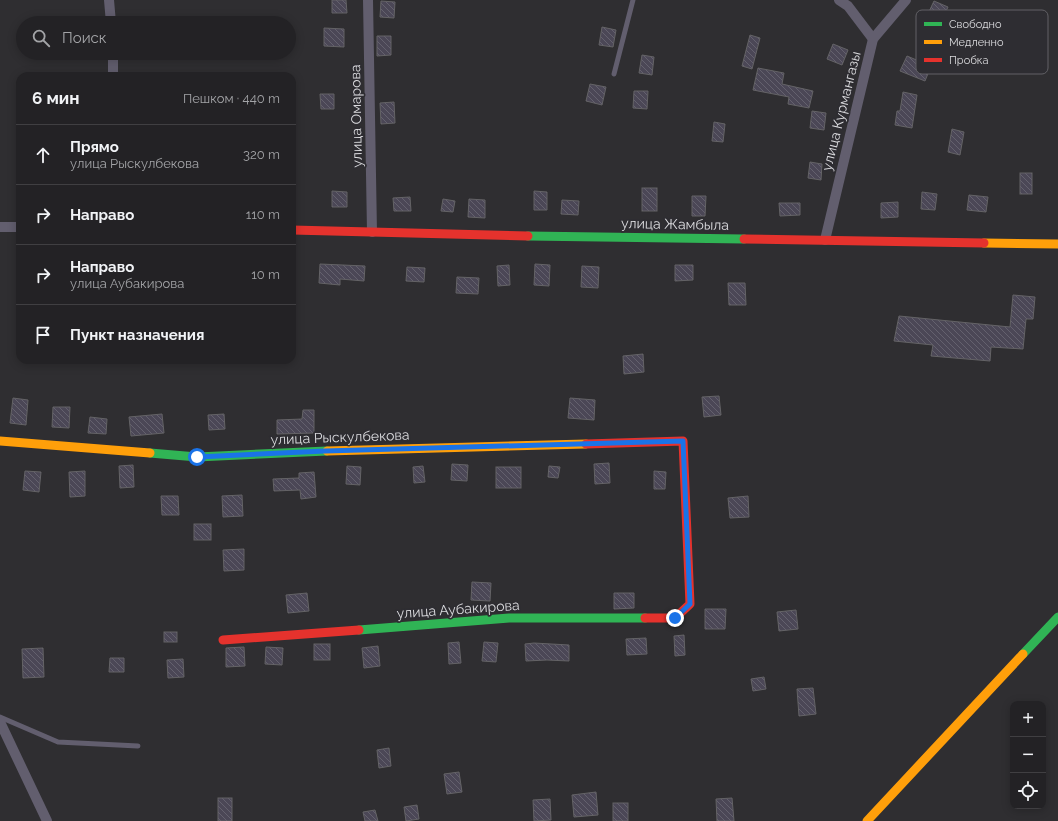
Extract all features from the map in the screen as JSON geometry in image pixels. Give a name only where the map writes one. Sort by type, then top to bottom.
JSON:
[{"type":"street","points":[[108,0],[110,16]]},
{"type":"street","name":"улица Омарова","points":[[368,0],[372,232]]},
{"type":"street","points":[[839,0],[848,6],[873,39]]},
{"type":"street","name":"улица Курмангазы","points":[[825,240],[873,39],[906,0]]},
{"type":"street","points":[[113,60],[113,72]]},
{"type":"street","points":[[0,227],[16,227]]},
{"type":"street","name":"улица Жамбыла","points":[[296,230],[564,237],[1058,244]]},
{"type":"street","name":"улица Рыскулбекова","points":[[0,441],[197,457],[325,451],[683,441],[690,604]]},
{"type":"street","name":"улица Аубакирова","points":[[223,640],[509,618],[675,618],[690,604]]},
{"type":"street","points":[[867,821],[1058,617]]},
{"type":"street","points":[[0,722],[47,821]]},
{"type":"lane","points":[[614,74],[634,0]]},
{"type":"lane","points":[[0,717],[58,742],[138,746]]},
{"type":"building","points":[[332,0],[346,0],[347,13],[332,13]]},
{"type":"building","points":[[381,1],[395,2],[394,18],[380,17]]},
{"type":"building","points":[[934,1],[948,7],[947,10],[930,10]]},
{"type":"building","points":[[602,27],[616,30],[613,47],[599,45]]},
{"type":"building","points":[[324,28],[344,29],[344,47],[324,46]]},
{"type":"building","points":[[750,35],[760,38],[752,69],[742,66]]},
{"type":"building","points":[[377,36],[391,36],[391,55],[377,56]]},
{"type":"building","points":[[833,44],[848,50],[842,65],[827,59]]},
{"type":"building","points":[[642,55],[654,57],[652,75],[639,73]]},
{"type":"building","points":[[907,56],[916,60],[916,74],[928,74],[925,81],[900,71]]},
{"type":"building","points":[[758,68],[784,73],[782,84],[813,91],[809,108],[788,104],[789,97],[753,90]]},
{"type":"building","points":[[590,84],[606,87],[602,105],[586,101]]},
{"type":"building","points":[[634,91],[648,91],[647,109],[633,108]]},
{"type":"building","points":[[903,92],[917,95],[912,128],[895,125],[897,111],[900,111]]},
{"type":"building","points":[[320,94],[334,94],[334,109],[321,109]]},
{"type":"building","points":[[394,102],[395,123],[381,124],[380,103]]},
{"type":"building","points":[[812,111],[826,113],[824,130],[810,128]]},
{"type":"building","points":[[714,122],[725,124],[723,142],[712,141]]},
{"type":"building","points":[[952,129],[964,132],[960,155],[948,152]]},
{"type":"building","points":[[810,162],[822,164],[821,180],[808,178]]},
{"type":"building","points":[[1020,173],[1032,173],[1032,194],[1020,194]]},
{"type":"building","points":[[642,188],[657,188],[657,211],[642,211]]},
{"type":"building","points":[[332,191],[347,192],[347,207],[332,207]]},
{"type":"building","points":[[534,191],[547,192],[547,210],[534,210]]},
{"type":"building","points":[[922,192],[937,194],[935,210],[921,209]]},
{"type":"building","points":[[969,195],[988,197],[986,212],[967,210]]},
{"type":"building","points":[[692,196],[706,196],[705,216],[692,216]]},
{"type":"building","points":[[410,197],[411,211],[394,211],[393,198]]},
{"type":"building","points":[[443,199],[455,201],[453,212],[441,211]]},
{"type":"building","points":[[469,199],[485,200],[485,218],[468,217]]},
{"type":"building","points":[[562,200],[579,201],[578,215],[561,214]]},
{"type":"building","points":[[898,202],[898,217],[881,218],[881,203]]},
{"type":"building","points":[[779,203],[800,203],[800,215],[780,216]]},
{"type":"building","points":[[320,264],[365,266],[364,281],[340,279],[340,285],[319,283]]},
{"type":"building","points":[[535,264],[550,265],[549,286],[534,285]]},
{"type":"building","points":[[509,265],[510,285],[498,286],[497,266]]},
{"type":"building","points":[[675,265],[693,265],[693,280],[675,281]]},
{"type":"building","points":[[582,266],[599,267],[598,288],[581,287]]},
{"type":"building","points":[[407,267],[425,268],[424,282],[406,281]]},
{"type":"building","points":[[457,277],[479,278],[478,294],[456,293]]},
{"type":"building","points":[[728,283],[745,283],[746,305],[729,305]]},
{"type":"building","points":[[1013,295],[1035,297],[1033,319],[1026,319],[1023,349],[991,347],[990,361],[931,356],[933,345],[894,341],[899,316],[1010,327]]},
{"type":"building","points":[[643,354],[644,372],[624,374],[623,356]]},
{"type":"building","points":[[719,396],[721,415],[704,417],[702,397]]},
{"type":"building","points":[[13,398],[28,400],[26,425],[10,423]]},
{"type":"building","points":[[570,398],[595,400],[594,420],[568,418]]},
{"type":"building","points":[[53,407],[70,407],[69,428],[52,427]]},
{"type":"building","points":[[303,410],[314,410],[314,433],[277,434],[277,420],[302,419]]},
{"type":"building","points":[[162,414],[164,433],[131,436],[129,417]]},
{"type":"building","points":[[224,414],[225,429],[209,430],[208,415]]},
{"type":"building","points":[[90,417],[107,419],[106,434],[88,433]]},
{"type":"building","points":[[609,463],[610,483],[595,484],[594,464]]},
{"type":"building","points":[[452,464],[468,465],[467,481],[451,480]]},
{"type":"building","points":[[133,465],[134,487],[120,488],[119,466]]},
{"type":"building","points":[[347,466],[361,467],[360,485],[346,484]]},
{"type":"building","points":[[423,466],[425,482],[414,483],[413,467]]},
{"type":"building","points":[[549,466],[560,467],[558,478],[548,477]]},
{"type":"building","points":[[496,467],[521,467],[521,488],[496,488]]},
{"type":"building","points":[[25,471],[41,472],[39,492],[23,490]]},
{"type":"building","points":[[85,471],[85,496],[70,497],[69,472]]},
{"type":"building","points":[[654,471],[666,472],[665,489],[654,489]]},
{"type":"building","points":[[314,472],[316,497],[301,499],[300,490],[274,491],[273,479],[299,478],[299,473]]},
{"type":"building","points":[[242,495],[243,516],[223,517],[222,496]]},
{"type":"building","points":[[161,496],[178,496],[179,515],[162,515]]},
{"type":"building","points":[[748,496],[749,517],[730,518],[728,498]]},
{"type":"building","points":[[194,524],[211,524],[211,540],[194,540]]},
{"type":"building","points":[[244,549],[244,570],[224,571],[223,550]]},
{"type":"building","points":[[472,582],[491,583],[490,601],[471,600]]},
{"type":"building","points":[[307,593],[309,611],[288,613],[286,595]]},
{"type":"building","points":[[614,593],[634,593],[634,608],[614,609]]},
{"type":"building","points":[[705,609],[726,609],[725,629],[705,629]]},
{"type":"building","points":[[796,610],[798,629],[779,631],[777,612]]},
{"type":"building","points":[[164,632],[177,632],[177,642],[164,642]]},
{"type":"building","points":[[684,635],[685,655],[675,656],[674,636]]},
{"type":"building","points":[[646,638],[647,654],[627,655],[626,639]]},
{"type":"building","points":[[459,642],[461,663],[449,664],[448,643]]},
{"type":"building","points":[[484,642],[498,643],[496,662],[482,661]]},
{"type":"building","points":[[534,643],[569,645],[569,661],[526,661],[525,644]]},
{"type":"building","points":[[314,644],[330,644],[330,660],[314,660]]},
{"type":"building","points":[[378,646],[380,666],[364,668],[362,648]]},
{"type":"building","points":[[244,647],[245,666],[226,667],[226,648]]},
{"type":"building","points":[[266,647],[283,648],[282,665],[265,664]]},
{"type":"building","points":[[43,648],[44,677],[23,678],[22,649]]},
{"type":"building","points":[[110,658],[124,658],[124,672],[109,672]]},
{"type":"building","points":[[183,659],[184,677],[168,678],[167,660]]},
{"type":"building","points":[[764,677],[766,689],[753,691],[751,679]]},
{"type":"building","points":[[813,688],[816,714],[799,716],[797,689]]},
{"type":"building","points":[[389,748],[391,766],[379,768],[377,750]]},
{"type":"building","points":[[459,772],[462,792],[447,794],[444,774]]},
{"type":"building","points":[[596,792],[598,815],[574,817],[572,795]]},
{"type":"building","points":[[218,798],[232,798],[232,821],[218,821]]},
{"type":"building","points":[[732,798],[734,821],[717,821],[716,799]]},
{"type":"building","points":[[550,799],[551,820],[534,821],[533,800]]},
{"type":"building","points":[[613,803],[628,803],[628,821],[613,821]]},
{"type":"building","points":[[417,805],[419,819],[406,821],[404,807]]},
{"type":"building","points":[[375,810],[378,821],[365,821],[363,812]]},
{"type":"traffic: fast","points":[[528,236],[744,239]]},
{"type":"traffic: fast","points":[[150,453],[197,457],[327,451]]},
{"type":"traffic: fast","points":[[1023,654],[1058,617]]},
{"type":"traffic: fast","points":[[359,630],[509,618],[645,618]]},
{"type":"traffic: slow","points":[[984,243],[1058,244]]},
{"type":"traffic: slow","points":[[0,441],[150,453]]},
{"type":"traffic: slow","points":[[327,451],[586,444]]},
{"type":"traffic: slow","points":[[867,821],[1023,654]]},
{"type":"traffic: jam","points":[[296,230],[528,236]]},
{"type":"traffic: jam","points":[[744,239],[984,243]]},
{"type":"traffic: jam","points":[[586,444],[683,441],[690,604],[675,618],[645,618]]},
{"type":"traffic: jam","points":[[223,640],[359,630]]},
{"type":"route","points":[[197,457],[325,451],[683,441],[690,604],[675,618]]}]
